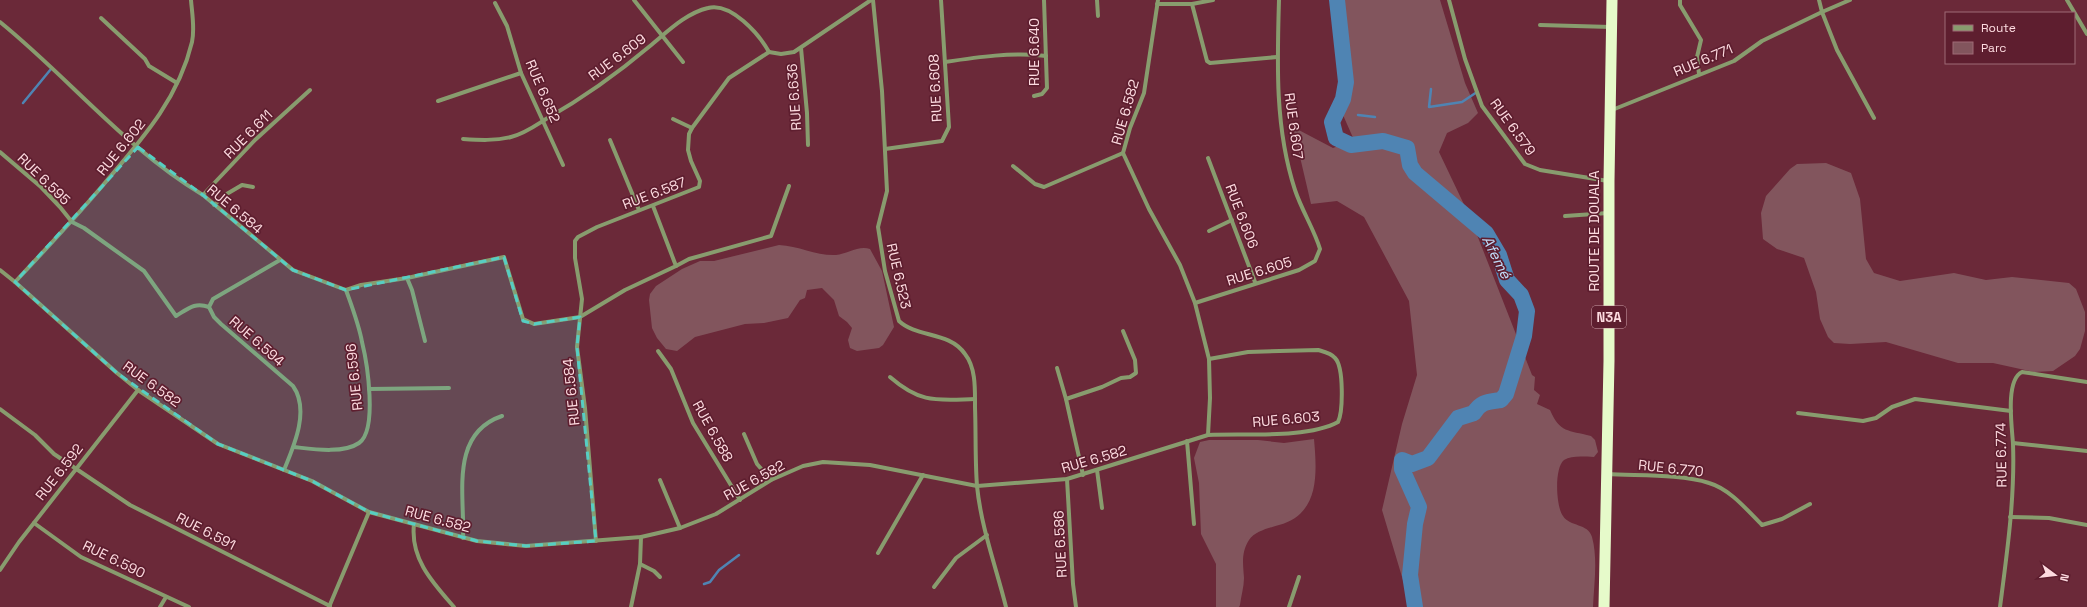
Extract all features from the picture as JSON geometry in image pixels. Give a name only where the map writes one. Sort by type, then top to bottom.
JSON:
[{"type":"highway","name":"ROUTE DE DOUALA","points":[[1604,607],[1612,0]]},
{"type":"street","name":"RUE 6.602","points":[[15,282],[72,222],[138,147],[163,109],[176,83],[192,42],[191,0]]},
{"type":"street","points":[[634,0],[683,62]]},
{"type":"street","points":[[769,52],[782,54],[794,52],[872,0]]},
{"type":"street","name":"RUE 6.523","points":[[872,0],[885,149],[887,192],[878,228],[885,271],[899,320],[904,326],[946,339],[965,354],[971,365],[975,399],[977,486],[987,534],[1006,607]]},
{"type":"street","name":"RUE 6.608","points":[[885,149],[942,141],[948,127],[941,0]]},
{"type":"street","name":"RUE 6.640","points":[[1034,96],[1042,94],[1047,88],[1044,0]]},
{"type":"street","points":[[1096,0],[1098,16]]},
{"type":"street","points":[[1157,2],[1192,4],[1213,0]]},
{"type":"street","name":"RUE 6.607","points":[[1279,0],[1277,57],[1281,133],[1295,191],[1315,233],[1320,249]]},
{"type":"street","name":"RUE 6.579","points":[[1450,0],[1465,59],[1482,106],[1525,164],[1540,170],[1609,181]]},
{"type":"street","points":[[1680,0],[1680,5],[1701,40],[1697,57],[1699,74]]},
{"type":"street","points":[[1819,0],[1822,12],[1837,50],[1874,118]]},
{"type":"street","name":"RUE 6.771","points":[[1610,111],[1734,61],[1762,41],[1850,0]]},
{"type":"street","points":[[2067,0],[2074,12]]},
{"type":"street","name":"RUE 6.582","points":[[0,270],[138,390],[218,444],[312,481],[369,512],[463,538],[526,546],[641,538],[680,528],[716,514],[771,480],[803,466],[823,462],[870,465],[977,486],[1067,479],[1208,435],[1210,398],[1209,360],[1195,303],[1180,266],[1149,209],[1123,152],[1130,128],[1144,93],[1157,2]]},
{"type":"street","name":"RUE 6.652","points":[[495,3],[507,26],[521,73],[563,165]]},
{"type":"street","points":[[1192,4],[1207,61],[1210,63],[1277,57]]},
{"type":"street","name":"RUE 6.609","points":[[463,139],[487,140],[511,137],[529,131],[584,96],[690,16],[709,7],[717,7],[740,18],[754,30],[769,52]]},
{"type":"street","points":[[2075,14],[2087,34]]},
{"type":"street","points":[[101,18],[145,59],[149,66],[176,83]]},
{"type":"street","name":"RUE 6.584","points":[[0,22],[41,57],[109,124],[187,186],[203,195],[280,260],[293,270],[346,290]]},
{"type":"street","points":[[1540,25],[1611,28]]},
{"type":"street","name":"RUE 6.636","points":[[801,48],[807,113],[808,145]]},
{"type":"street","name":"RUE 6.587","points":[[575,242],[578,237],[591,230],[693,190],[701,184],[688,150],[689,134],[692,128],[729,78],[769,52]]},
{"type":"street","points":[[945,62],[987,56],[1046,56]]},
{"type":"street","points":[[438,101],[521,73]]},
{"type":"street","name":"RUE 6.611","points":[[203,195],[255,140],[310,90]]},
{"type":"street","points":[[673,119],[692,128]]},
{"type":"street","points":[[610,140],[639,210]]},
{"type":"street","name":"RUE 6.595","points":[[0,152],[40,187],[60,207],[72,222]]},
{"type":"street","points":[[1012,166],[1035,184],[1044,187],[1123,152]]},
{"type":"street","name":"RUE 6.606","points":[[1208,158],[1255,282]]},
{"type":"street","points":[[214,205],[225,195],[242,185],[253,187]]},
{"type":"street","points":[[346,290],[361,285],[407,278],[504,256],[523,319],[526,322],[534,324],[580,317],[625,290],[689,259],[771,236],[789,186]]},
{"type":"street","points":[[653,206],[676,266]]},
{"type":"street","points":[[1565,216],[1609,213]]},
{"type":"street","points":[[1209,231],[1232,220]]},
{"type":"street","points":[[72,222],[84,228],[144,271],[176,316],[191,307],[200,304],[209,307],[213,299],[280,260]]},
{"type":"street","name":"RUE 6.584","points":[[575,242],[575,258],[582,298],[577,348],[585,408],[596,541]]},
{"type":"street","name":"RUE 6.605","points":[[1195,303],[1255,282],[1290,273],[1307,266],[1314,261],[1320,249]]},
{"type":"street","points":[[407,278],[412,290],[425,341]]},
{"type":"street","name":"RUE 6.596","points":[[294,447],[332,449],[350,448],[361,442],[366,433],[369,418],[369,389],[363,344],[346,290]]},
{"type":"street","name":"RUE 6.594","points":[[209,307],[214,317],[221,324],[293,386],[298,393],[299,417],[294,447],[284,470]]},
{"type":"street","points":[[1066,398],[1102,387],[1136,373],[1135,360],[1123,331]]},
{"type":"street","name":"RUE 6.603","points":[[1208,435],[1294,432],[1330,426],[1338,422],[1342,409],[1340,371],[1337,359],[1328,353],[1318,350],[1248,352],[1209,360]]},
{"type":"street","name":"RUE 6.588","points":[[658,351],[671,369],[693,423],[740,500]]},
{"type":"street","points":[[1057,368],[1066,398],[1083,475]]},
{"type":"street","name":"RUE 6.774","points":[[2000,607],[2014,482],[2011,410],[2014,380],[2017,375],[2022,372],[2087,382]]},
{"type":"street","points":[[890,377],[904,389],[932,400],[975,399]]},
{"type":"street","points":[[369,389],[450,388]]},
{"type":"street","name":"RUE 6.592","points":[[0,570],[34,523],[138,390]]},
{"type":"street","points":[[1798,413],[1863,421],[1876,418],[1892,407],[1915,400],[2011,410]]},
{"type":"street","name":"RUE 6.591","points":[[0,409],[76,469],[130,505],[330,606]]},
{"type":"street","points":[[463,538],[462,474],[464,460],[480,428],[492,419],[502,416]]},
{"type":"street","points":[[744,434],[757,464],[771,480]]},
{"type":"street","points":[[1187,441],[1194,524]]},
{"type":"street","points":[[2013,443],[2087,451]]},
{"type":"street","points":[[1097,470],[1102,508]]},
{"type":"street","name":"RUE 6.770","points":[[1606,474],[1669,477],[1709,483],[1730,495],[1762,525],[1782,519],[1810,504]]},
{"type":"street","points":[[878,553],[923,475]]},
{"type":"street","name":"RUE 6.586","points":[[1067,479],[1073,584],[1076,607]]},
{"type":"street","points":[[660,480],[680,528]]},
{"type":"street","points":[[330,606],[369,512]]},
{"type":"street","points":[[2010,517],[2049,518],[2087,525]]},
{"type":"street","name":"RUE 6.590","points":[[34,523],[81,556],[189,607]]},
{"type":"street","points":[[414,524],[415,547],[420,563],[436,587],[454,607]]},
{"type":"street","points":[[934,586],[956,558],[987,534]]},
{"type":"street","points":[[631,607],[640,564],[641,538]]},
{"type":"street","points":[[640,564],[654,571],[660,578]]},
{"type":"street","points":[[1289,607],[1299,577]]},
{"type":"street","points":[[160,607],[166,597]]},
{"type":"highlighted area","points":[[138,147],[203,195],[293,270],[346,290],[504,257],[523,321],[534,324],[580,317],[577,347],[596,541],[526,546],[477,541],[369,512],[312,481],[218,444],[117,373],[15,282]]},
{"type":"green space","points":[[1343,0],[1440,0],[1465,83],[1478,113],[1468,123],[1447,133],[1439,152],[1470,217],[1532,375],[1535,377],[1534,390],[1540,395],[1537,404],[1550,410],[1561,427],[1591,436],[1595,440],[1598,452],[1594,457],[1567,458],[1561,464],[1557,479],[1559,505],[1563,516],[1570,522],[1587,529],[1592,537],[1595,554],[1593,607],[1411,607],[1382,510],[1402,424],[1417,375],[1409,301],[1364,217],[1337,201],[1311,204],[1293,127],[1333,148],[1354,140],[1343,115],[1350,82]]},
{"type":"green space","points":[[1826,163],[1851,173],[1860,199],[1866,259],[1874,273],[1900,281],[1954,273],[1986,280],[2012,277],[2069,283],[2076,289],[2085,312],[2085,331],[2080,349],[2075,356],[2053,371],[2034,372],[1993,363],[1958,363],[1886,342],[1850,344],[1834,343],[1828,337],[1820,319],[1816,292],[1804,258],[1777,249],[1763,239],[1761,213],[1766,196],[1790,169],[1797,164]]},
{"type":"green space","points":[[779,245],[829,255],[836,255],[862,248],[870,249],[882,271],[894,327],[883,345],[879,348],[857,351],[850,348],[848,340],[852,328],[839,316],[834,300],[822,288],[807,290],[805,298],[800,300],[788,318],[764,323],[745,324],[695,337],[677,351],[666,349],[657,338],[652,328],[649,300],[650,294],[656,286],[682,269],[700,261],[714,261]]},
{"type":"green space","points":[[1314,439],[1316,465],[1315,478],[1313,491],[1309,502],[1302,512],[1292,520],[1262,530],[1249,540],[1244,554],[1244,581],[1240,605],[1239,607],[1216,607],[1216,564],[1201,534],[1199,483],[1194,458],[1200,442],[1209,440],[1258,440],[1284,443]]},
{"type":"waterway","name":"Afemé","points":[[1337,0],[1346,82],[1343,99],[1332,122],[1336,138],[1351,145],[1383,141],[1407,148],[1410,165],[1415,173],[1486,233],[1499,255],[1507,280],[1521,295],[1527,311],[1524,336],[1506,394],[1501,400],[1482,404],[1474,413],[1458,418],[1428,458],[1412,464],[1402,460],[1402,469],[1419,507],[1415,524],[1410,575],[1415,607]]},
{"type":"waterway","points":[[23,103],[51,69]]},
{"type":"waterway","points":[[1431,89],[1429,107],[1462,102],[1477,92]]},
{"type":"waterway","points":[[1358,115],[1375,117]]},
{"type":"waterway","points":[[704,584],[710,582],[719,570],[739,555]]}]
